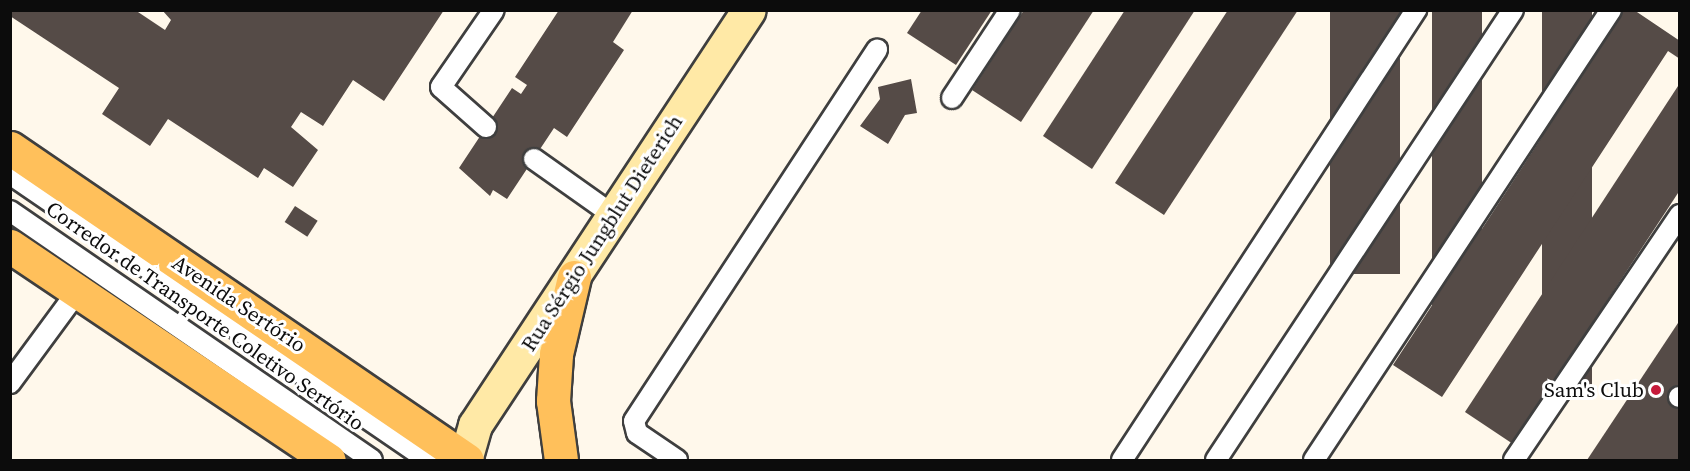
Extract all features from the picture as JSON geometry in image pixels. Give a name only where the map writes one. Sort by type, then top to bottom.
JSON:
[{"type":"main road","name":"Avenida Sertório","points":[[10,148],[466,460]]},
{"type":"main road","points":[[12,249],[329,460]]},
{"type":"main road","points":[[561,460],[553,400],[556,354],[574,277]]},
{"type":"street","name":"Rua Sérgio Jungblut Dieterich","points":[[466,460],[475,425],[748,10]]},
{"type":"lane","points":[[486,127],[441,87],[494,10]]},
{"type":"lane","points":[[952,98],[1010,10]]},
{"type":"lane","points":[[1122,460],[1416,10]]},
{"type":"lane","points":[[1216,460],[1513,10]]},
{"type":"lane","points":[[1314,460],[1611,10]]},
{"type":"lane","points":[[677,460],[637,433],[634,421],[877,49]]},
{"type":"lane","points":[[534,159],[613,215]]},
{"type":"lane","name":"Corredor de Transporte Coletivo Sertório","points":[[10,174],[428,460]]},
{"type":"lane","name":"Corredor de Transporte Coletivo Sertório","points":[[10,211],[372,460]]},
{"type":"lane","points":[[1514,460],[1680,215]]},
{"type":"lane","points":[[10,383],[76,292]]},
{"type":"building","points":[[10,10],[135,10],[165,30],[171,20],[162,10],[444,10],[384,101],[353,80],[323,126],[301,112],[291,127],[318,150],[293,187],[264,168],[258,178],[168,119],[150,146],[102,114],[119,88],[10,16]]},
{"type":"building","points":[[559,10],[633,10],[613,42],[624,50],[567,137],[554,128],[507,199],[493,190],[490,196],[459,168],[512,88],[521,94],[527,85],[515,77]]},
{"type":"building","points":[[922,10],[992,10],[956,65],[907,33]]},
{"type":"building","points":[[1024,10],[1094,10],[1021,122],[972,90]]},
{"type":"building","points":[[1125,10],[1195,10],[1092,169],[1043,136]]},
{"type":"building","points":[[1228,10],[1298,10],[1164,215],[1115,183]]},
{"type":"building","points":[[1330,10],[1400,10],[1400,274],[1330,274]]},
{"type":"building","points":[[1432,10],[1482,10],[1482,329],[1432,329]]},
{"type":"building","points":[[1542,10],[1592,10],[1592,390],[1542,390]]},
{"type":"building","points":[[1606,10],[1634,10],[1680,41],[1680,59],[1668,51],[1442,397],[1393,365],[1619,19]]},
{"type":"building","points":[[911,79],[917,113],[905,115],[888,144],[860,126],[880,99],[878,87]]},
{"type":"building","points":[[1680,83],[1680,190],[1513,444],[1465,412]]},
{"type":"building","points":[[295,206],[318,221],[307,237],[285,222]]},
{"type":"building","name":"Sam's Club","points":[[1680,320],[1680,460],[1587,460]]},
{"type":"place","name":"Sam's Club","points":[[1656,390]]}]
